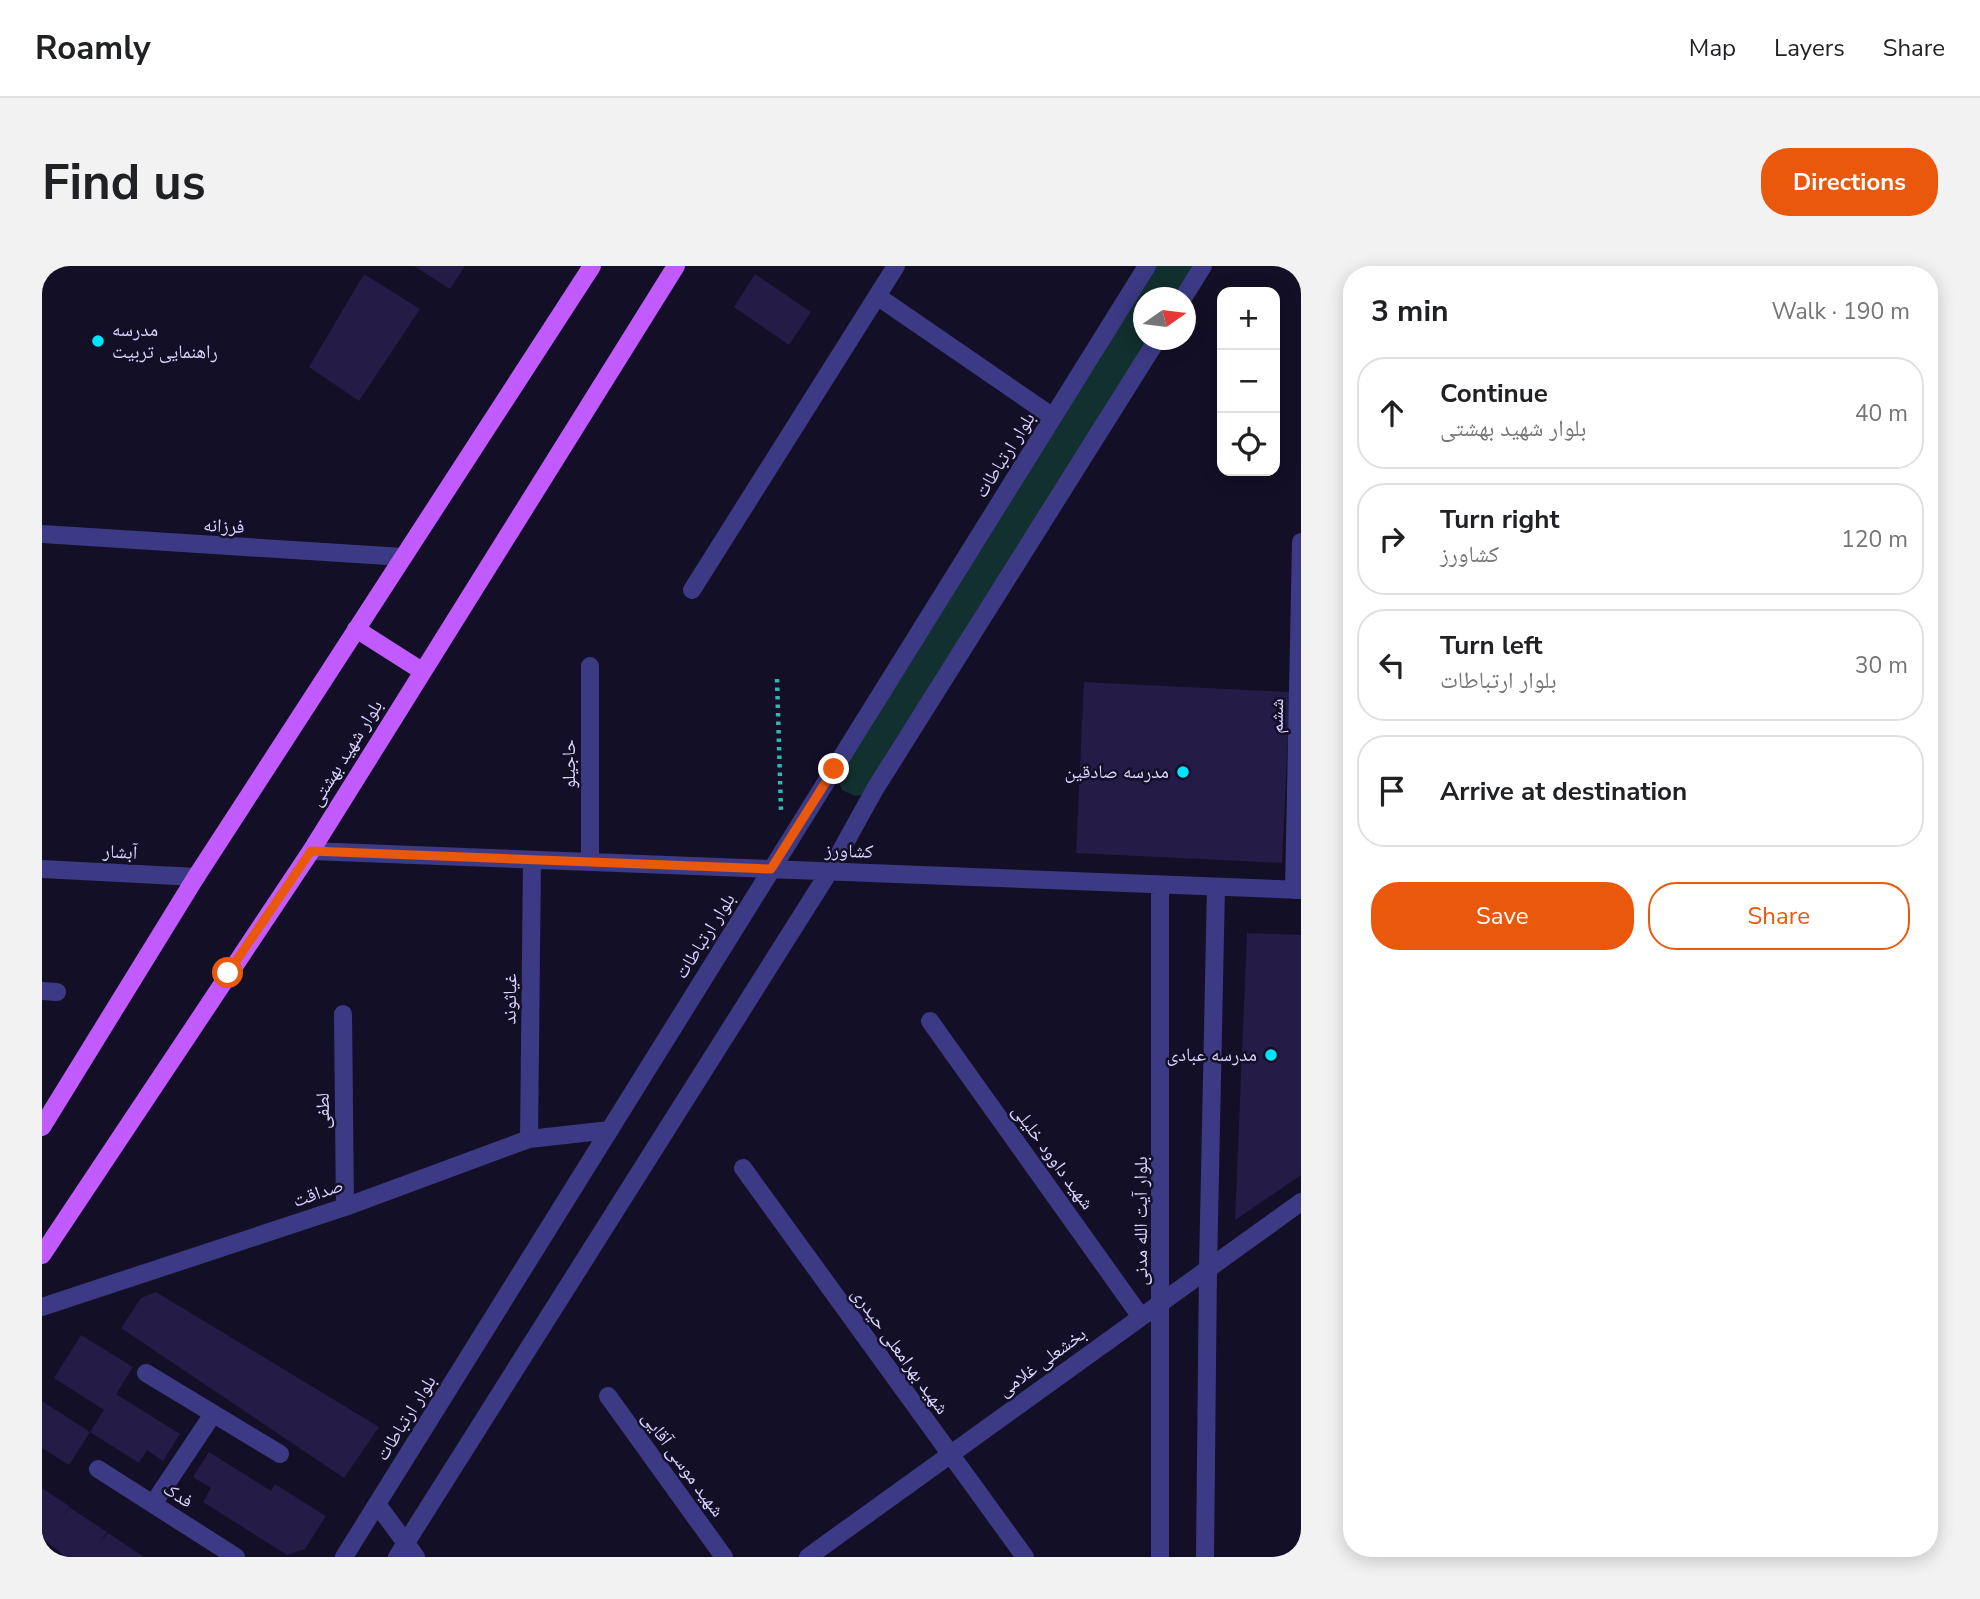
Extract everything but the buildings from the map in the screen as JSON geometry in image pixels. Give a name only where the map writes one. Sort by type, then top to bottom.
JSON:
[{"type":"main road","points":[[42,1127],[196,877],[592,266]]},
{"type":"main road","name":"بلوار شهید بهشتی","points":[[42,1255],[311,851],[676,266]]},
{"type":"main road","points":[[356,629],[422,671]]},
{"type":"street","points":[[692,590],[896,266]]},
{"type":"street","name":"بلوار ارتباطات","points":[[344,1557],[1147,266]]},
{"type":"street","points":[[1190,287],[1203,266]]},
{"type":"street","points":[[877,296],[1053,417]]},
{"type":"street","points":[[377,1504],[406,1552],[829,872],[875,789],[1151,350]]},
{"type":"street","name":"فرزانه","points":[[42,534],[403,557]]},
{"type":"street","name":"ششم","points":[[1298,890],[1301,542]]},
{"type":"street","name":"حاجیلو","points":[[590,666],[590,862]]},
{"type":"street","name":"کشاورز","points":[[311,851],[1298,890]]},
{"type":"street","name":"غیاثوند","points":[[529,1139],[532,860]]},
{"type":"street","name":"آبشار","points":[[42,869],[196,877]]},
{"type":"street","name":"بلوار آیت الله مدنی","points":[[1160,885],[1163,1301],[1160,1557]]},
{"type":"street","points":[[1205,1557],[1216,887]]},
{"type":"street","name":"لطفی","points":[[343,1014],[345,1207]]},
{"type":"street","name":"شهید داوود خلیلی","points":[[930,1021],[1142,1317]]},
{"type":"street","name":"صداقت","points":[[42,1307],[345,1207],[529,1139],[610,1130]]},
{"type":"street","name":"شهید بهرامعلی حیدری","points":[[743,1168],[1025,1557]]},
{"type":"street","name":"بخشعلی غلامی","points":[[808,1557],[1301,1202]]},
{"type":"street","points":[[146,1373],[280,1454]]},
{"type":"street","name":"شهید موسی آقایی","points":[[608,1396],[724,1557]]},
{"type":"street","points":[[153,1504],[213,1414]]},
{"type":"street","name":"فدک","points":[[98,1469],[236,1557]]},
{"type":"path","points":[[777,679],[781,813]]},
{"type":"green space","points":[[1147,266],[1203,266],[1189,287],[1134,287]]},
{"type":"green space","points":[[1133,288],[1133,350],[1151,350],[866,794],[855,796],[842,790],[834,769]]},
{"type":"place","name":"مدرسه راهنمایی تربیت","points":[[98,341]]},
{"type":"place","name":"مدرسه صادقین","points":[[1183,772]]},
{"type":"place","name":"مدرسه عبادی","points":[[1271,1055]]},
{"type":"route","points":[[228,973],[311,851],[771,869],[834,769]]}]
